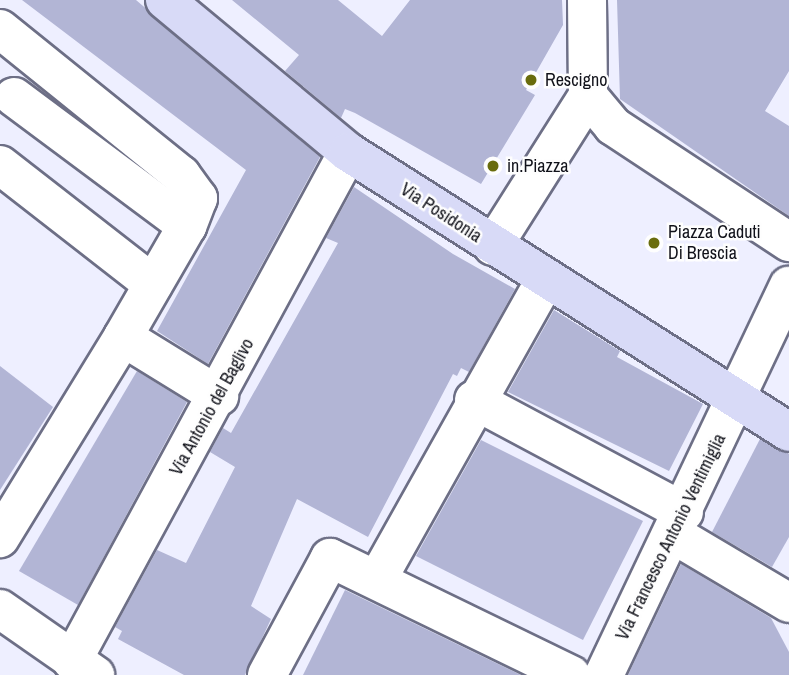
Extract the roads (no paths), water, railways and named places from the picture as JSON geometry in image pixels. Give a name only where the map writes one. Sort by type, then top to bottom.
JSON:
[{"type":"main road","name":"Via Posidonia","points":[[165,0],[348,152],[789,432]]},
{"type":"street","points":[[493,246],[588,96],[587,0]]},
{"type":"street","points":[[0,29],[193,187],[198,198],[187,226],[123,337],[0,538]]},
{"type":"street","points":[[588,96],[613,126],[789,242]]},
{"type":"street","points":[[5,99],[187,226]]},
{"type":"street","name":"Via Antonio del Baglivo","points":[[84,668],[219,396],[348,152]]},
{"type":"street","points":[[0,165],[153,284]]},
{"type":"street","points":[[378,578],[474,400],[546,279]]},
{"type":"street","name":"Via Francesco Antonio Ventimiglia","points":[[604,675],[679,523],[789,286]]},
{"type":"street","points":[[123,337],[219,396]]},
{"type":"street","points":[[474,400],[679,523],[789,603]]},
{"type":"street","points":[[267,675],[330,558],[378,578],[572,675]]},
{"type":"street","points":[[0,609],[84,668]]},
{"type":"place","name":"Rescigno","points":[[531,80]]},
{"type":"place","name":"in.Piazza","points":[[493,166]]},
{"type":"place","name":"Piazza Caduti Di Brescia","points":[[654,243]]}]
